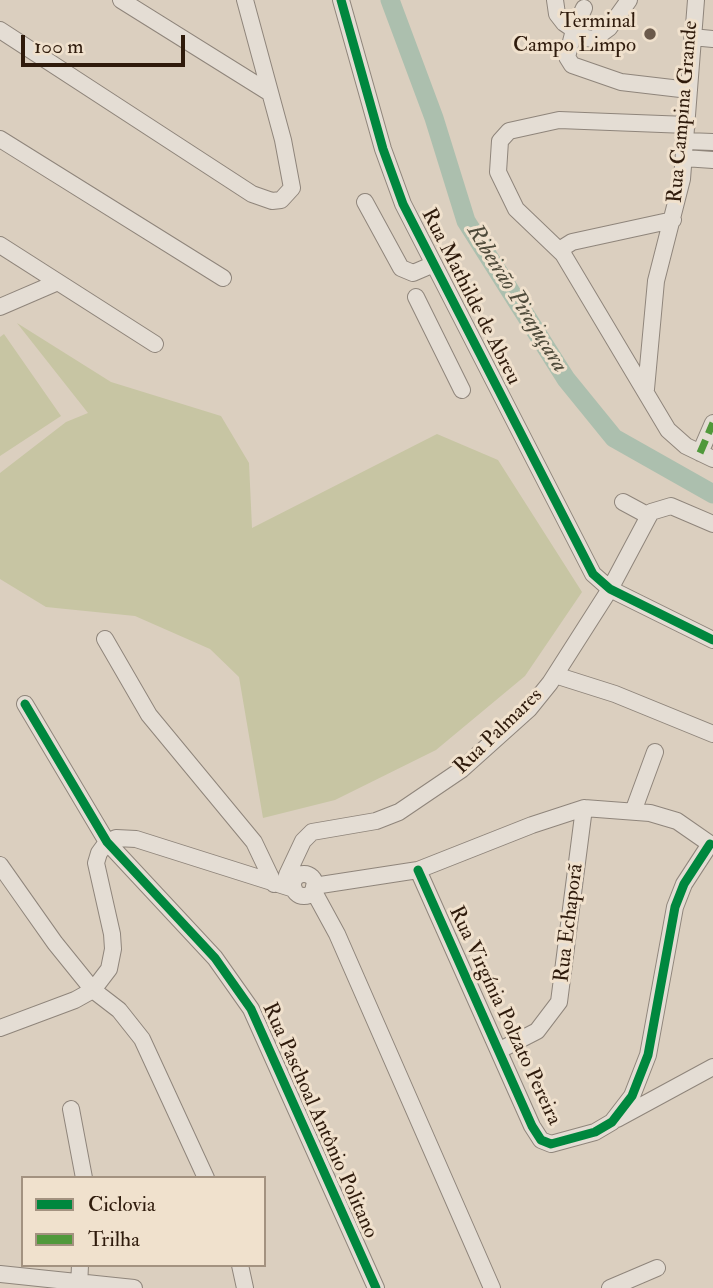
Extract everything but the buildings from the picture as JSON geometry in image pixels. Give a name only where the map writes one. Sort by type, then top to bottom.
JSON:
[{"type":"street","points":[[121,0],[270,93]]},
{"type":"street","points":[[0,30],[252,194],[272,201],[281,200],[292,188],[284,140],[244,0]]},
{"type":"street","name":"Rua Mathilde de Abreu","points":[[341,0],[383,149],[404,204],[593,574],[610,589]]},
{"type":"street","points":[[555,0],[557,14],[586,38],[602,36],[629,0]]},
{"type":"street","name":"Rua Campina Grande","points":[[646,389],[656,281],[673,219],[684,158],[696,0]]},
{"type":"street","points":[[584,8],[574,30],[567,57],[572,65],[621,82],[689,90]]},
{"type":"street","points":[[692,37],[713,39]]},
{"type":"street","points":[[713,142],[686,133],[559,120],[509,131],[500,141],[498,151],[498,172],[506,193],[516,209],[563,254],[646,389],[668,430],[676,439],[706,456],[713,423]]},
{"type":"street","points":[[0,139],[223,278]]},
{"type":"street","points":[[684,158],[713,160]]},
{"type":"street","points":[[365,202],[401,268],[413,273],[434,264]]},
{"type":"street","points":[[563,254],[564,247],[572,242],[673,219]]},
{"type":"street","points":[[0,245],[155,344]]},
{"type":"street","points":[[0,307],[58,282]]},
{"type":"street","points":[[416,297],[462,390]]},
{"type":"street","points":[[443,351],[470,335]]},
{"type":"street","points":[[623,502],[650,514],[671,506],[713,524]]},
{"type":"street","name":"Rua Palmares","points":[[295,881],[303,841],[312,832],[320,828],[376,821],[428,795],[461,770],[529,709],[555,675],[610,589],[650,514]]},
{"type":"street","points":[[610,589],[713,640]]},
{"type":"street","points":[[105,639],[149,715],[254,842],[295,881],[337,934],[492,1288]]},
{"type":"street","points":[[555,675],[615,694],[713,734]]},
{"type":"street","name":"Rua Paschoal Antônio Politano","points":[[25,704],[107,842],[215,958],[246,1000],[376,1288]]},
{"type":"street","points":[[634,809],[655,752]]},
{"type":"street","points":[[0,1028],[75,1000],[93,990],[109,969],[113,949],[96,863],[107,842],[116,838],[136,839],[244,873],[295,881],[355,879],[418,870],[584,808],[634,809],[677,821],[711,845]]},
{"type":"street","name":"Rua Echaporã","points":[[500,1050],[537,1031],[559,1002],[564,984],[584,808]]},
{"type":"street","name":"Rua Virgínia Polzato Pereira","points":[[418,870],[532,1126],[545,1143],[577,1139],[612,1122],[632,1096],[648,1055],[675,907],[684,884],[711,845]]},
{"type":"street","points":[[0,865],[55,943],[93,990],[119,1010],[142,1039],[205,1176]]},
{"type":"street","points":[[612,1122],[713,1067]]},
{"type":"street","points":[[71,1109],[84,1176]]},
{"type":"street","points":[[79,1286],[80,1267]]},
{"type":"street","points":[[240,1267],[244,1288]]},
{"type":"street","points":[[610,1288],[657,1268]]},
{"type":"street","points":[[0,1274],[79,1286],[134,1288]]},
{"type":"shaded area","points":[[17,323],[111,382],[221,416],[249,463],[252,528],[437,434],[498,460],[582,592],[525,676],[436,750],[335,800],[263,818],[239,677],[210,649],[135,616],[46,607],[0,579],[0,473],[66,422],[88,413]]},
{"type":"shaded area","points":[[4,334],[61,416],[0,456],[0,337]]},
{"type":"waterway","name":"Ribeirão Pirajuçara","points":[[390,0],[434,118],[466,221],[566,379],[614,438],[713,494]]},
{"type":"marked path","points":[[700,453],[713,423]]},
{"type":"cycle path","points":[[341,0],[383,149],[403,204],[593,574],[610,589],[713,640]]},
{"type":"cycle path","points":[[25,704],[107,842],[215,958],[251,1009],[376,1288]]},
{"type":"cycle path","points":[[418,870],[532,1126],[541,1140],[551,1144],[595,1132],[612,1122],[632,1096],[648,1055],[675,907],[684,884],[710,844]]},
{"type":"place","name":"Terminal Campo Limpo","points":[[650,34]]}]
